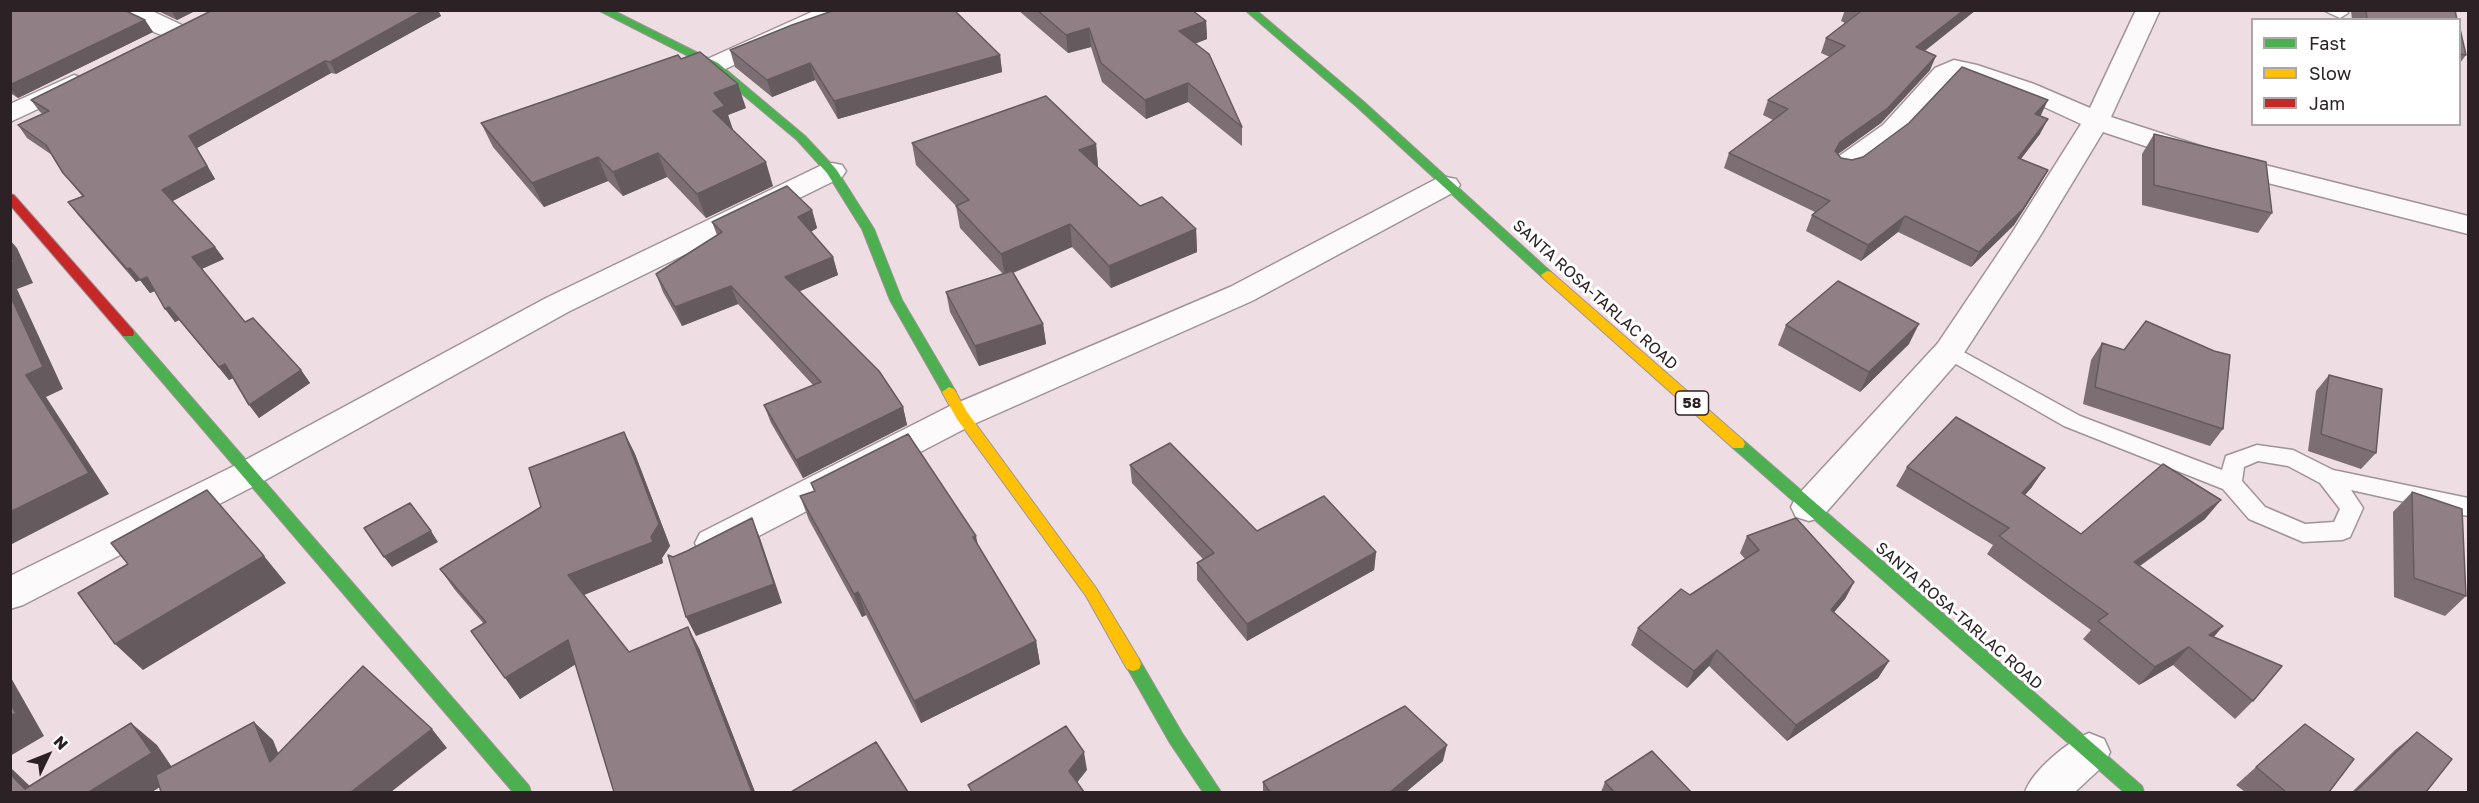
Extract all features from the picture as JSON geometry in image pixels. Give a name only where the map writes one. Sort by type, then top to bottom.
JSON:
[{"type":"main road","points":[[603,10],[714,65],[801,138],[832,171],[868,229],[896,300],[962,415],[1091,592],[1176,738],[1213,792]]},
{"type":"main road","name":"SANTA ROSA-TARLAC ROAD","points":[[1250,10],[1323,71],[1446,185],[1809,507],[2136,792]]},
{"type":"main road","points":[[10,197],[523,792]]},
{"type":"street","points":[[129,10],[186,28],[146,48]]},
{"type":"street","points":[[714,65],[837,10]]},
{"type":"street","points":[[1809,507],[1949,351],[2025,236],[2096,121],[2148,10]]},
{"type":"street","points":[[1845,165],[1892,131],[1944,73],[1954,68],[1968,70],[2025,90],[2096,121],[2227,164],[2469,225]]},
{"type":"street","points":[[10,114],[94,73]]},
{"type":"street","points":[[10,594],[248,474],[557,305],[832,171]]},
{"type":"street","points":[[692,554],[962,415],[1241,294],[1446,185]]},
{"type":"street","points":[[2046,792],[2089,752]]},
{"type":"lane","points":[[1949,351],[2072,421],[2231,483],[2257,513],[2303,533],[2342,531],[2352,508],[2328,477]]},
{"type":"lane","points":[[2231,483],[2234,462],[2257,453],[2293,458],[2328,477],[2469,507]]},
{"type":"building","points":[[10,10],[124,10],[145,20],[10,85]]},
{"type":"building","points":[[213,10],[424,10],[330,62],[325,61],[189,136],[207,166],[162,190],[215,247],[192,257],[245,322],[253,318],[301,370],[249,405],[225,364],[219,367],[169,307],[165,309],[147,277],[140,280],[130,268],[127,269],[68,202],[84,196],[63,173],[46,145],[18,125],[49,111],[31,100]]},
{"type":"building","points":[[835,10],[954,10],[1000,55],[834,101],[810,63],[767,80],[730,50]]},
{"type":"building","points":[[1037,10],[1192,10],[1206,21],[1179,31],[1209,54],[1242,127],[1188,83],[1145,100],[1101,63],[1089,28],[1066,35]]},
{"type":"building","points":[[1855,10],[1964,10],[1916,47],[1936,56],[1888,108],[1840,142],[1835,151],[1841,158],[1852,160],[1863,157],[1909,123],[1962,67],[2048,100],[2035,114],[2048,119],[2018,158],[2048,170],[2023,209],[1979,252],[1905,216],[1868,245],[1812,215],[1830,201],[1729,153],[1788,109],[1768,100],[1845,46],[1826,38],[1860,12]]},
{"type":"building","points":[[2366,10],[2455,10],[2457,18],[2367,18]]},
{"type":"building","points":[[2461,33],[2466,55],[2461,54]]},
{"type":"building","points":[[700,52],[738,84],[714,93],[725,106],[713,111],[766,162],[697,194],[658,153],[613,172],[598,157],[532,183],[481,123],[678,55],[681,59]]},
{"type":"building","points":[[1046,96],[1096,144],[1079,150],[1140,206],[1162,197],[1196,229],[1109,266],[1070,224],[1001,254],[956,206],[969,200],[912,143]]},
{"type":"building","points":[[2154,134],[2266,162],[2272,213],[2154,185]]},
{"type":"building","points":[[787,186],[812,210],[798,217],[833,257],[785,277],[879,371],[903,407],[796,460],[764,405],[821,382],[731,286],[675,307],[656,274],[722,232],[712,222]]},
{"type":"building","points":[[1012,271],[1043,324],[975,346],[946,292]]},
{"type":"building","points":[[1838,281],[1919,324],[1869,372],[1786,325]]},
{"type":"building","points":[[10,295],[43,367],[26,375],[89,473],[10,512]]},
{"type":"building","points":[[2146,321],[2214,351],[2230,355],[2223,429],[2095,387],[2102,343],[2124,350]]},
{"type":"building","points":[[2329,375],[2382,389],[2376,453],[2321,434]]},
{"type":"building","points":[[1956,417],[2045,468],[2022,493],[2081,534],[2163,464],[2221,500],[2134,562],[2223,626],[2209,635],[2282,666],[2253,701],[2189,647],[2155,667],[2098,621],[2108,614],[1999,536],[2009,528],[1907,467]]},
{"type":"building","points":[[624,432],[659,524],[651,537],[653,542],[568,575],[629,652],[688,627],[752,792],[614,792],[568,640],[505,678],[471,631],[486,622],[440,569],[541,507],[529,468]]},
{"type":"building","points":[[908,434],[976,536],[973,537],[1036,641],[914,701],[858,592],[854,594],[800,496],[815,491],[811,483]]},
{"type":"building","points":[[1170,443],[1257,531],[1324,496],[1376,552],[1247,624],[1197,563],[1214,553],[1130,465]]},
{"type":"building","points":[[207,490],[264,556],[115,644],[78,593],[128,564],[111,543]]},
{"type":"building","points":[[2412,492],[2462,509],[2466,596],[2414,578]]},
{"type":"building","points":[[410,503],[431,531],[384,557],[364,528]]},
{"type":"building","points":[[752,518],[774,584],[686,617],[668,555],[673,557],[687,551]]},
{"type":"building","points":[[1796,518],[1854,582],[1831,610],[1889,661],[1796,725],[1717,650],[1694,671],[1638,628],[1681,589],[1690,595],[1759,550],[1747,536]]},
{"type":"building","points":[[363,666],[432,729],[351,792],[161,792],[156,775],[254,722],[270,762]]},
{"type":"building","points":[[10,703],[16,713],[10,716]]},
{"type":"building","points":[[1405,706],[1447,745],[1390,792],[1270,792],[1263,782]]},
{"type":"building","points":[[131,723],[152,753],[89,792],[10,792],[10,774],[25,789]]},
{"type":"building","points":[[2305,724],[2354,759],[2329,792],[2286,792],[2256,767]]},
{"type":"building","points":[[1066,726],[1084,752],[1069,771],[1084,792],[972,792],[968,785]]},
{"type":"building","points":[[2417,732],[2452,759],[2426,792],[2355,792]]},
{"type":"building","points":[[876,742],[908,792],[791,792]]},
{"type":"building","points":[[1652,751],[1691,792],[1614,792],[1605,782]]},
{"type":"traffic: fast","points":[[603,10],[714,65],[801,138],[832,171],[868,229],[896,300],[949,392]]},
{"type":"traffic: fast","points":[[1250,10],[1360,104],[1547,275]]},
{"type":"traffic: fast","points":[[128,333],[523,792]]},
{"type":"traffic: fast","points":[[1738,444],[2136,792]]},
{"type":"traffic: fast","points":[[1133,664],[1176,738],[1213,792]]},
{"type":"traffic: slow","points":[[1547,275],[1738,444]]},
{"type":"traffic: slow","points":[[949,392],[962,415],[1091,592],[1133,664]]},
{"type":"traffic: jam","points":[[10,197],[128,333]]}]
